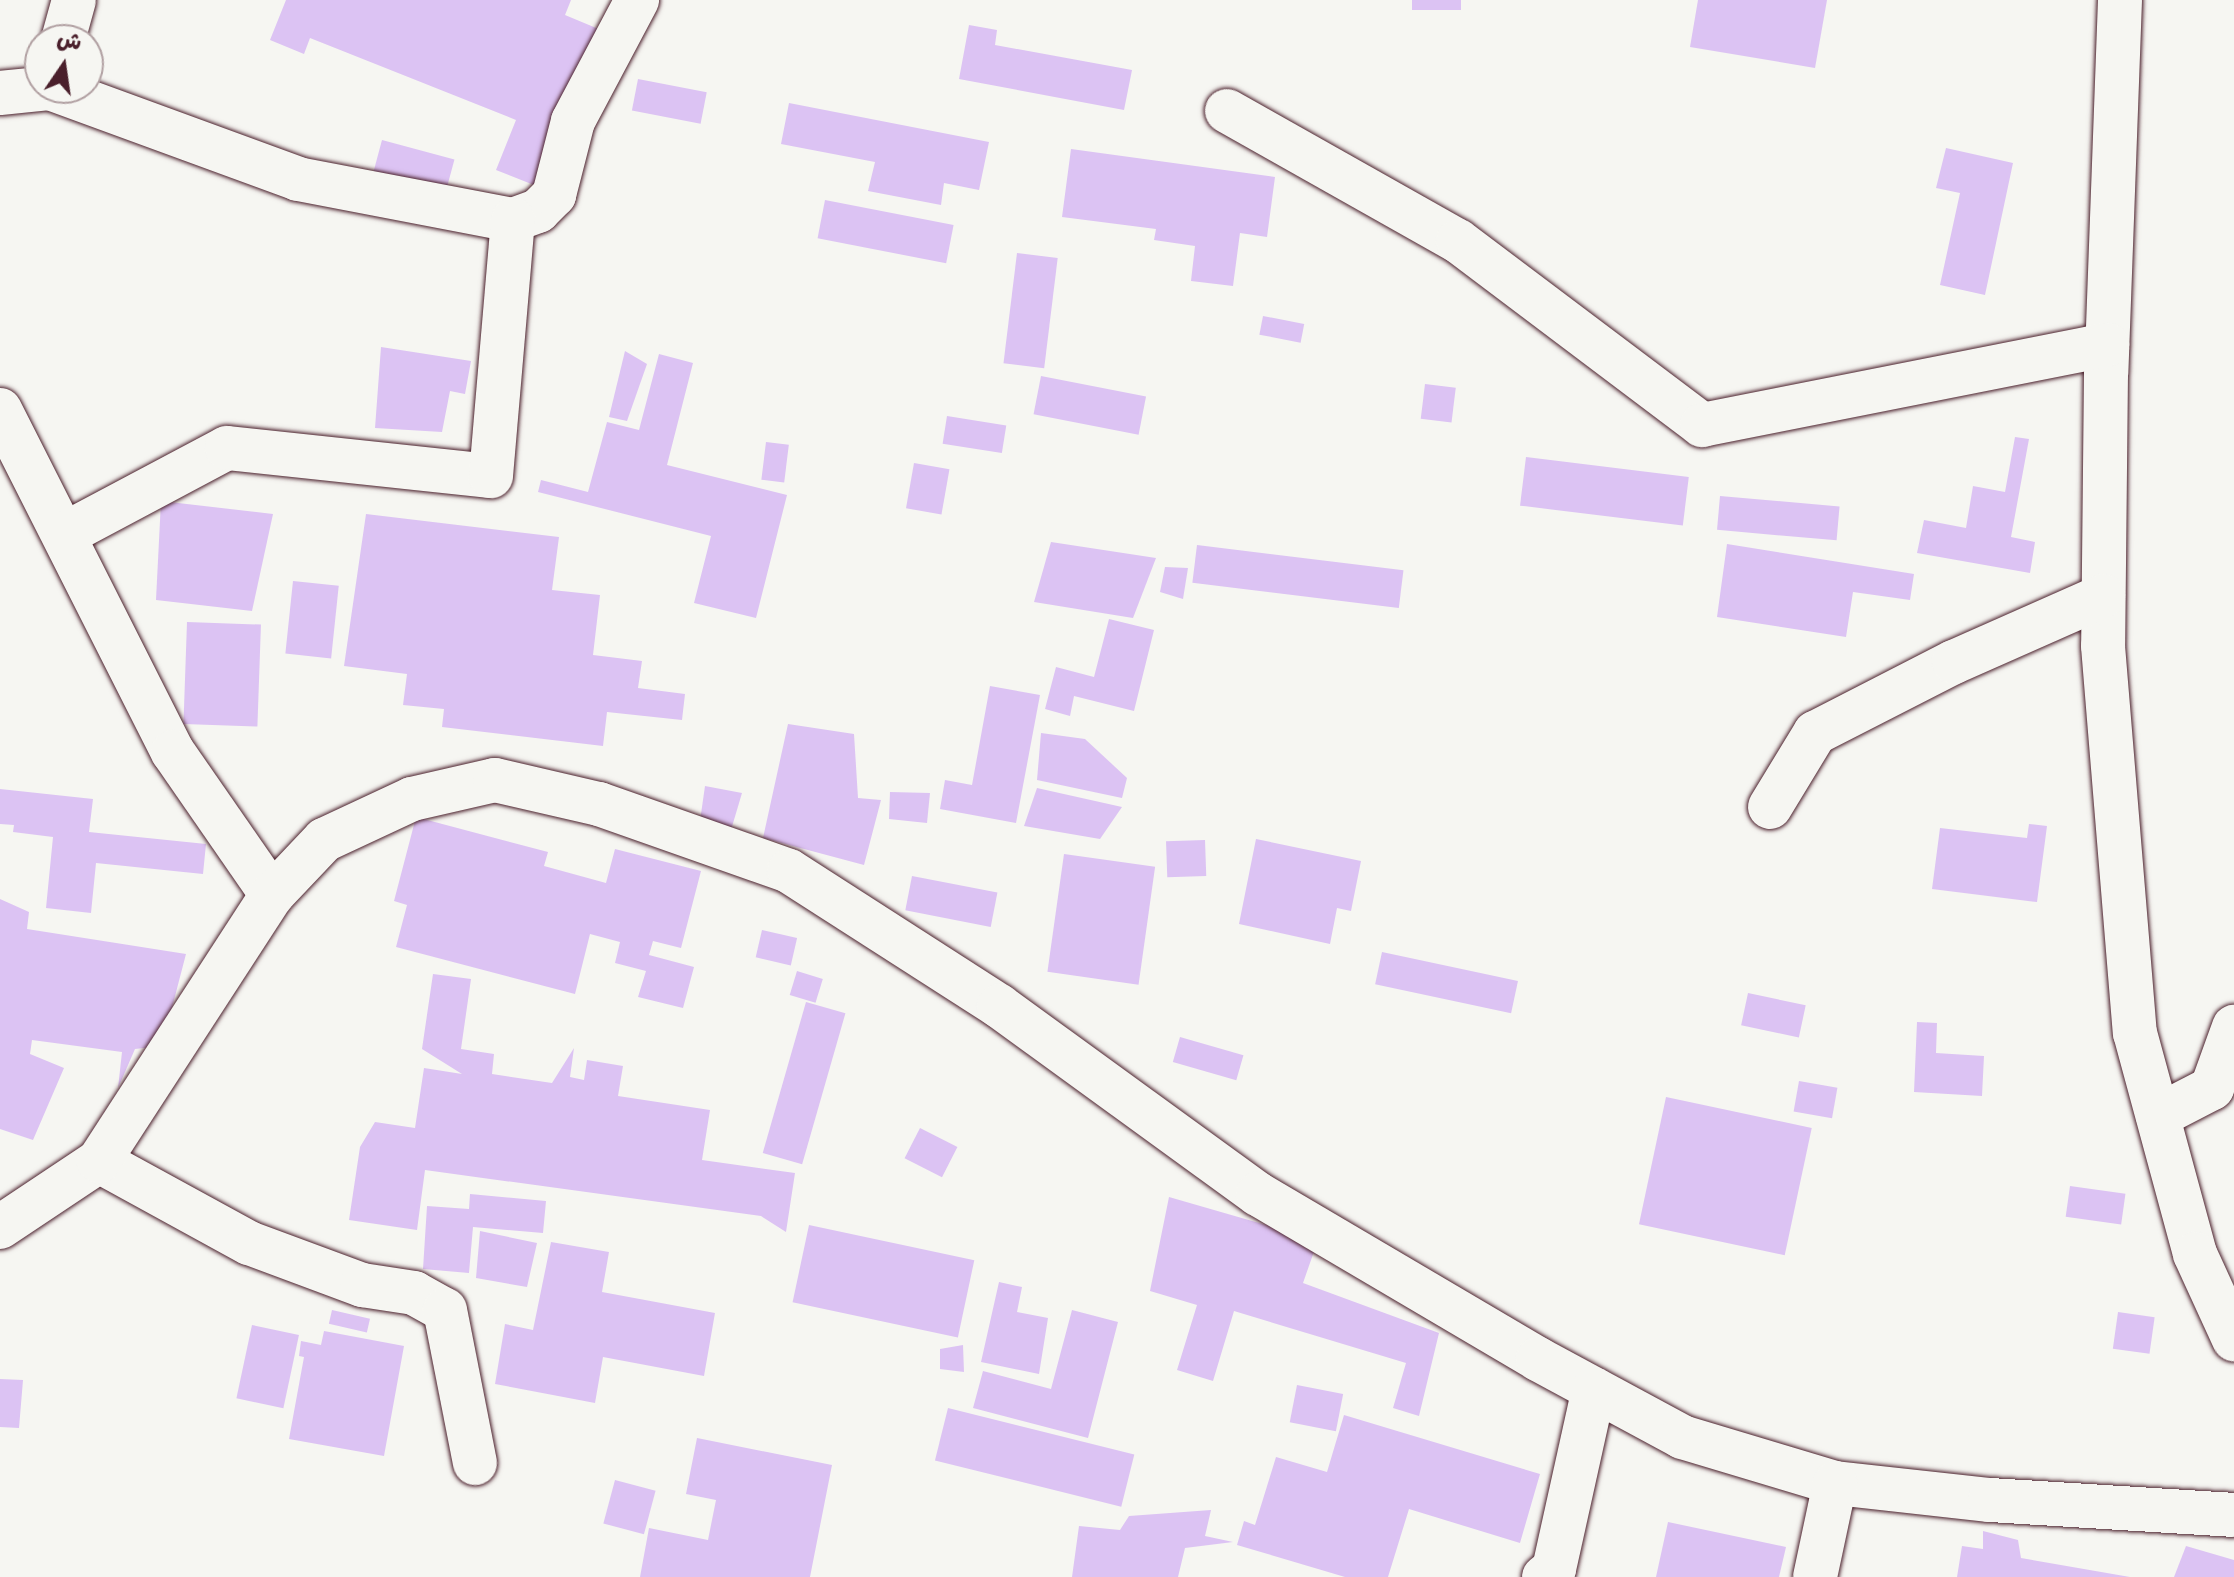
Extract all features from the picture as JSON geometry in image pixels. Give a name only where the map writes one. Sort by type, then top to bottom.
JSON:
[{"type":"street","points":[[67,24],[74,0]]},
{"type":"street","points":[[94,104],[298,179],[513,220],[538,211],[554,195],[573,121],[637,0]]},
{"type":"street","points":[[2120,0],[2107,345],[2103,596],[2135,1033],[2195,1254],[2234,1339]]},
{"type":"street","points":[[0,93],[24,91]]},
{"type":"street","points":[[1227,111],[1458,241],[1702,425],[2107,345]]},
{"type":"street","points":[[65,534],[227,448],[491,476],[513,220]]},
{"type":"street","points":[[0,410],[173,752],[272,895]]},
{"type":"street","points":[[1770,807],[1815,733],[1954,662],[2103,596]]},
{"type":"street","points":[[0,1227],[99,1161],[272,895],[324,840],[412,799],[495,780],[599,804],[789,871],[999,1006],[1258,1194],[1682,1437],[1835,1483],[1990,1500],[2234,1515]]},
{"type":"street","points":[[2158,1116],[2212,1088],[2234,1027]]},
{"type":"street","points":[[99,1161],[249,1243],[362,1285],[414,1293],[445,1310],[475,1463]]},
{"type":"street","points":[[1544,1577],[1554,1569],[1594,1389]]},
{"type":"street","points":[[1815,1577],[1835,1483]]},
{"type":"building","points":[[286,0],[571,0],[565,15],[601,30],[539,187],[496,170],[516,120],[310,38],[304,54],[270,40]]},
{"type":"building","points":[[1412,0],[1461,0],[1461,10],[1412,10]]},
{"type":"building","points":[[1698,0],[1827,0],[1815,68],[1690,47]]},
{"type":"building","points":[[969,25],[997,30],[995,45],[1132,70],[1124,110],[959,79]]},
{"type":"building","points":[[638,79],[707,92],[701,124],[632,110]]},
{"type":"building","points":[[789,103],[989,142],[979,190],[944,183],[941,205],[868,191],[875,162],[781,144]]},
{"type":"building","points":[[382,140],[454,159],[444,197],[372,178]]},
{"type":"building","points":[[1946,148],[2013,163],[1985,295],[1940,285],[1960,193],[1936,188]]},
{"type":"building","points":[[1071,149],[1275,177],[1267,237],[1240,233],[1233,286],[1191,281],[1195,246],[1154,240],[1156,229],[1062,217]]},
{"type":"building","points":[[825,200],[954,225],[946,263],[818,238]]},
{"type":"building","points":[[1017,253],[1058,258],[1044,368],[1003,363]]},
{"type":"building","points":[[1263,316],[1304,324],[1301,343],[1259,335]]},
{"type":"building","points":[[381,347],[471,361],[465,394],[450,391],[442,432],[375,428]]},
{"type":"building","points":[[625,351],[647,364],[627,421],[609,417]]},
{"type":"building","points":[[659,354],[693,363],[667,465],[787,495],[756,618],[694,603],[711,536],[538,492],[541,480],[588,492],[607,422],[639,430]]},
{"type":"building","points":[[1041,376],[1146,396],[1139,435],[1034,414]]},
{"type":"building","points":[[1425,384],[1456,388],[1452,423],[1421,419]]},
{"type":"building","points":[[947,416],[1006,425],[1002,453],[943,444]]},
{"type":"building","points":[[2015,437],[2029,439],[2011,537],[2035,542],[2030,573],[1917,553],[1924,520],[1966,528],[1973,486],[2005,492]]},
{"type":"building","points":[[766,442],[789,445],[784,483],[761,480]]},
{"type":"building","points":[[1526,457],[1689,477],[1683,526],[1520,506]]},
{"type":"building","points":[[914,463],[949,469],[941,515],[906,508]]},
{"type":"building","points":[[1720,496],[1840,506],[1837,540],[1717,530]]},
{"type":"building","points":[[161,501],[273,514],[252,611],[156,600]]},
{"type":"building","points":[[366,514],[559,537],[552,590],[600,595],[593,655],[642,661],[638,688],[685,694],[682,720],[607,712],[603,746],[442,727],[444,709],[403,705],[407,674],[344,666]]},
{"type":"building","points":[[1051,542],[1156,558],[1133,618],[1034,602]]},
{"type":"building","points":[[1727,544],[1914,574],[1910,600],[1853,592],[1846,637],[1717,617]]},
{"type":"building","points":[[1197,545],[1403,570],[1399,608],[1192,583]]},
{"type":"building","points":[[1165,567],[1188,568],[1183,599],[1160,592]]},
{"type":"building","points":[[293,581],[339,586],[331,658],[285,654]]},
{"type":"building","points":[[1109,619],[1154,630],[1134,711],[1074,696],[1070,716],[1045,709],[1056,667],[1094,677]]},
{"type":"building","points":[[187,622],[261,625],[257,727],[183,724]]},
{"type":"building","points":[[990,686],[1040,695],[1016,823],[940,809],[945,780],[972,785]]},
{"type":"building","points":[[788,724],[854,734],[858,798],[881,800],[864,865],[763,838]]},
{"type":"building","points":[[1041,733],[1085,739],[1127,778],[1122,798],[1037,780]]},
{"type":"building","points":[[705,786],[742,793],[731,830],[700,821]]},
{"type":"building","points":[[1037,788],[1122,807],[1100,839],[1024,826]]},
{"type":"building","points":[[0,789],[93,799],[89,832],[206,844],[203,874],[96,863],[91,913],[46,908],[53,837],[13,832],[14,825],[0,824]]},
{"type":"building","points":[[890,792],[930,793],[927,823],[889,819]]},
{"type":"building","points":[[416,817],[548,852],[544,866],[606,883],[615,849],[701,871],[681,948],[653,941],[649,955],[694,967],[683,1008],[638,997],[646,971],[615,963],[620,942],[590,934],[575,994],[396,947],[407,905],[394,901]]},
{"type":"building","points":[[2029,824],[2047,826],[2037,902],[1932,889],[1940,828],[2027,838]]},
{"type":"building","points":[[1256,839],[1361,861],[1351,911],[1337,908],[1330,944],[1239,924]]},
{"type":"building","points":[[1205,840],[1206,876],[1167,877],[1166,841]]},
{"type":"building","points":[[1064,854],[1155,867],[1139,985],[1047,972]]},
{"type":"building","points":[[912,876],[997,893],[991,927],[905,910]]},
{"type":"building","points":[[0,899],[29,912],[27,929],[186,954],[162,1046],[135,1049],[118,1088],[122,1052],[32,1040],[30,1054],[64,1068],[33,1140],[0,1129]]},
{"type":"building","points":[[762,930],[797,938],[791,965],[756,957]]},
{"type":"building","points":[[1382,952],[1518,981],[1511,1013],[1375,984]]},
{"type":"building","points":[[797,971],[823,979],[816,1003],[790,995]]},
{"type":"building","points":[[433,974],[471,979],[461,1049],[494,1054],[492,1074],[552,1083],[574,1048],[570,1077],[584,1080],[587,1060],[623,1066],[618,1096],[710,1110],[702,1160],[795,1173],[786,1232],[761,1216],[425,1170],[417,1230],[349,1220],[360,1147],[375,1122],[415,1128],[424,1068],[462,1074],[422,1049]]},
{"type":"building","points":[[1748,993],[1806,1005],[1799,1038],[1741,1025]]},
{"type":"building","points":[[806,1002],[845,1013],[802,1164],[763,1153]]},
{"type":"building","points":[[1917,1022],[1937,1023],[1936,1053],[1984,1056],[1982,1096],[1914,1092]]},
{"type":"building","points":[[1180,1037],[1243,1055],[1236,1080],[1173,1062]]},
{"type":"building","points":[[1799,1081],[1837,1088],[1832,1118],[1794,1112]]},
{"type":"building","points":[[1666,1097],[1812,1128],[1785,1255],[1639,1224]]},
{"type":"building","points":[[920,1128],[957,1147],[942,1177],[905,1158]]},
{"type":"building","points":[[2070,1186],[2125,1194],[2121,1224],[2066,1217]]},
{"type":"building","points":[[470,1194],[546,1201],[543,1233],[473,1227],[469,1273],[423,1269],[427,1206],[469,1209]]},
{"type":"building","points":[[1169,1197],[1318,1240],[1303,1283],[1439,1333],[1419,1416],[1393,1408],[1406,1363],[1234,1311],[1213,1381],[1177,1370],[1197,1305],[1150,1291]]},
{"type":"building","points":[[809,1225],[974,1260],[958,1337],[793,1302]]},
{"type":"building","points":[[480,1231],[537,1243],[527,1287],[476,1278]]},
{"type":"building","points":[[551,1242],[609,1252],[602,1292],[715,1313],[704,1376],[603,1357],[595,1403],[495,1384],[505,1324],[533,1330]]},
{"type":"building","points":[[999,1282],[1022,1287],[1017,1312],[1048,1318],[1039,1374],[981,1362]]},
{"type":"building","points":[[332,1310],[370,1319],[367,1332],[329,1324]]},
{"type":"building","points":[[1072,1310],[1118,1322],[1088,1438],[973,1408],[983,1371],[1051,1389]]},
{"type":"building","points":[[2118,1312],[2155,1317],[2149,1354],[2113,1349]]},
{"type":"building","points":[[252,1325],[299,1335],[283,1408],[236,1398]]},
{"type":"building","points":[[324,1331],[404,1346],[384,1456],[289,1439],[304,1357],[299,1356],[301,1341],[321,1345]]},
{"type":"building","points":[[963,1345],[964,1372],[940,1369],[940,1349]]},
{"type":"building","points":[[0,1379],[23,1380],[19,1428],[0,1427]]},
{"type":"building","points":[[1297,1385],[1343,1394],[1336,1431],[1290,1422]]},
{"type":"building","points":[[948,1408],[1134,1454],[1121,1507],[935,1460]]},
{"type":"building","points":[[1344,1415],[1540,1474],[1520,1543],[1409,1509],[1388,1577],[1345,1577],[1237,1545],[1244,1521],[1255,1525],[1276,1457],[1327,1472]]},
{"type":"building","points":[[697,1438],[832,1465],[810,1577],[640,1577],[649,1528],[708,1540],[716,1500],[686,1494]]},
{"type":"building","points":[[615,1480],[656,1491],[644,1534],[603,1523]]},
{"type":"building","points":[[1211,1510],[1205,1536],[1233,1542],[1185,1548],[1178,1577],[1072,1577],[1079,1526],[1120,1530],[1129,1516]]},
{"type":"building","points":[[1668,1522],[1786,1547],[1779,1577],[1656,1577]]},
{"type":"building","points":[[1983,1531],[2018,1540],[2021,1558],[2130,1577],[1957,1577],[1962,1546],[1983,1549]]},
{"type":"building","points":[[2186,1546],[2234,1560],[2234,1577],[2174,1577]]}]
